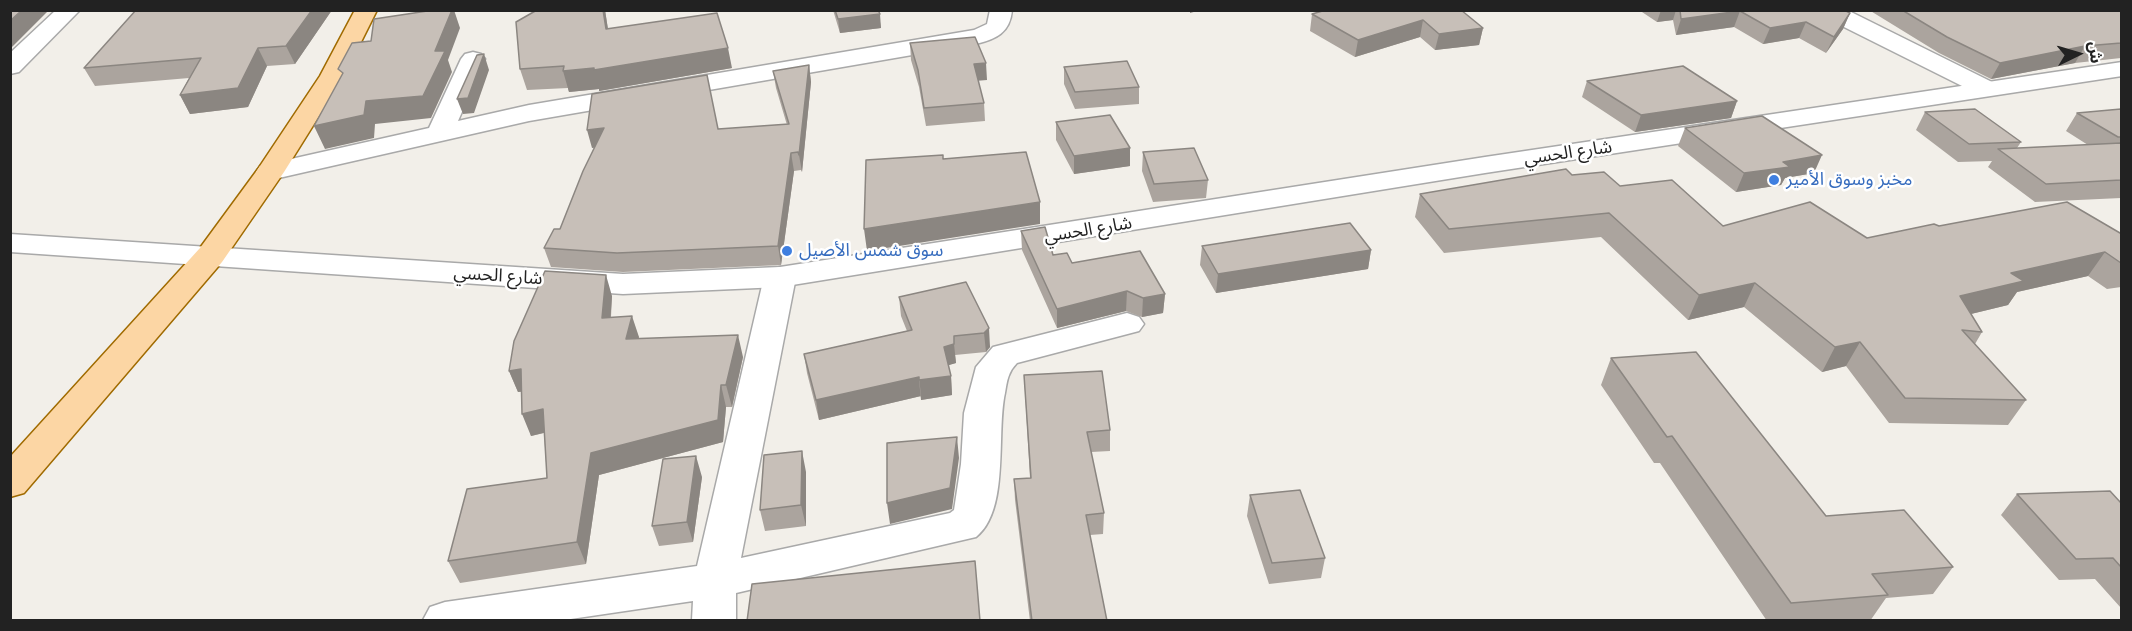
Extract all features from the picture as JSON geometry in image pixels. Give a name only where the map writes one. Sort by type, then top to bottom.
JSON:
[{"type":"main road","points":[[10,483],[211,255],[270,172],[332,76],[366,10]]},
{"type":"street","points":[[10,68],[69,10]]},
{"type":"street","points":[[270,172],[529,113],[990,34],[997,28],[1001,10]]},
{"type":"street","points":[[1828,10],[1985,88]]},
{"type":"street","points":[[439,134],[473,59]]},
{"type":"street","name":"شارع الحسي","points":[[10,243],[622,284],[780,277],[1485,165],[2121,69]]},
{"type":"street","points":[[714,621],[715,582],[780,277]]},
{"type":"street","points":[[445,621],[715,582],[962,526],[971,519],[974,510],[980,464],[982,413],[993,368],[1005,356],[1126,324]]},
{"type":"building","points":[[10,10],[22,10],[10,21]]},
{"type":"building","points":[[136,10],[312,10],[286,46],[258,48],[238,88],[180,95],[201,58],[84,68]]},
{"type":"building","points":[[434,10],[452,10],[435,51],[445,51],[423,96],[366,101],[364,115],[314,126],[343,73],[338,69],[352,43],[371,41],[374,19]]},
{"type":"building","points":[[537,10],[603,10],[606,29],[717,13],[728,48],[594,70],[594,68],[563,71],[564,66],[520,69],[516,22]]},
{"type":"building","points":[[835,10],[878,10],[880,14],[838,19]]},
{"type":"building","points":[[1326,10],[1461,10],[1483,28],[1439,34],[1423,20],[1358,40],[1312,14]]},
{"type":"building","points":[[1680,10],[1844,10],[1850,13],[1834,37],[1806,22],[1770,28],[1740,11],[1681,19]]},
{"type":"building","points":[[1902,10],[2121,10],[2121,43],[2085,46],[2000,63],[1947,37]]},
{"type":"building","points":[[975,37],[986,63],[974,64],[984,103],[924,108],[918,70],[910,43]]},
{"type":"building","points":[[484,54],[468,98],[457,99],[477,55]]},
{"type":"building","points":[[1127,61],[1139,87],[1075,92],[1064,67]]},
{"type":"building","points":[[809,65],[799,155],[798,152],[791,153],[778,246],[617,253],[544,248],[554,229],[560,229],[583,171],[604,128],[587,130],[592,94],[707,75],[718,129],[789,124],[773,71]]},
{"type":"building","points":[[1683,66],[1737,101],[1641,115],[1587,81]]},
{"type":"building","points":[[1975,109],[2021,142],[1969,144],[1925,112]]},
{"type":"building","points":[[2121,109],[2121,137],[2077,113]]},
{"type":"building","points":[[1110,115],[1130,148],[1074,156],[1056,122]]},
{"type":"building","points":[[1762,116],[1822,155],[1783,162],[1790,167],[1744,173],[1685,128]]},
{"type":"building","points":[[2121,143],[2121,180],[2046,184],[1998,149]]},
{"type":"building","points":[[1194,148],[1208,180],[1154,184],[1143,152]]},
{"type":"building","points":[[1026,152],[1040,202],[864,229],[866,160],[943,155],[943,159]]},
{"type":"building","points":[[1566,169],[1572,175],[1604,172],[1620,186],[1672,180],[1723,226],[1810,202],[1867,238],[1934,224],[1939,226],[2067,202],[2121,233],[2121,263],[2105,252],[2011,273],[2024,281],[1960,296],[1982,332],[1962,330],[2026,400],[1905,398],[1860,342],[1835,347],[1755,283],[1699,295],[1609,213],[1449,229],[1420,194]]},
{"type":"building","points":[[1350,223],[1371,250],[1218,274],[1202,246]]},
{"type":"building","points":[[1045,227],[1053,255],[1067,253],[1072,263],[1140,251],[1165,294],[1143,298],[1127,291],[1057,309],[1021,231]]},
{"type":"building","points":[[545,271],[606,275],[602,318],[632,316],[626,339],[738,335],[726,385],[721,385],[718,420],[591,453],[577,542],[448,561],[467,489],[547,478],[543,409],[522,414],[521,369],[509,371],[514,341]]},
{"type":"building","points":[[966,282],[989,328],[984,333],[954,336],[954,344],[944,347],[951,376],[919,380],[919,377],[816,400],[804,354],[912,330],[899,297]]},
{"type":"building","points":[[1696,352],[1826,516],[1904,510],[1953,567],[1872,574],[1888,595],[1791,603],[1672,436],[1667,437],[1611,358]]},
{"type":"building","points":[[1102,371],[1110,430],[1087,432],[1104,513],[1086,515],[1107,621],[1032,621],[1014,479],[1031,478],[1024,375]]},
{"type":"building","points":[[957,437],[950,488],[887,503],[887,443]]},
{"type":"building","points":[[802,451],[801,505],[760,510],[764,455]]},
{"type":"building","points":[[696,456],[687,522],[652,526],[663,459]]},
{"type":"building","points":[[1300,490],[1325,558],[1272,563],[1250,495]]},
{"type":"building","points":[[2110,491],[2121,503],[2121,567],[2113,558],[2076,559],[2017,494]]},
{"type":"building","points":[[975,561],[980,621],[747,621],[752,584]]},
{"type":"place","name":"مخبز وسوق الأمير","points":[[1774,180]]},
{"type":"place","name":"سوق شمس الأصيل","points":[[787,251]]}]
